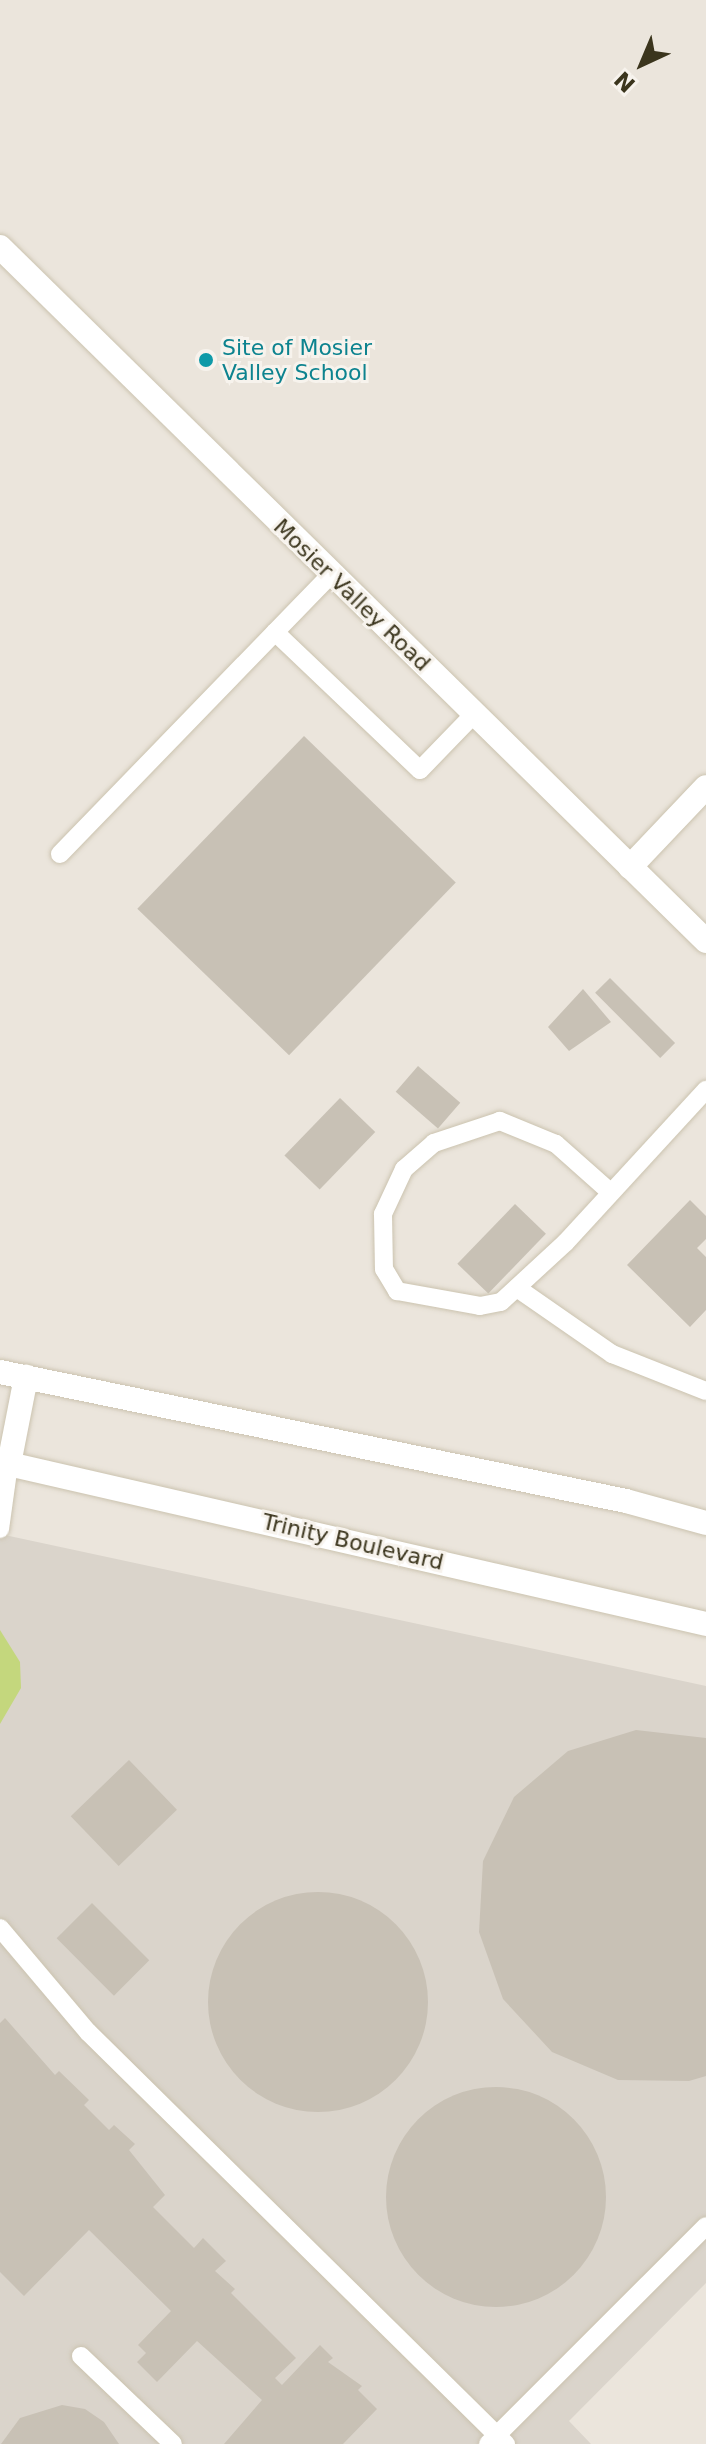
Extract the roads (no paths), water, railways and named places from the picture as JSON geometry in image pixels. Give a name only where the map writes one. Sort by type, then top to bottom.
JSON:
[{"type":"main road","name":"Mosier Valley Road","points":[[0,247],[706,941]]},
{"type":"main road","points":[[630,867],[706,787]]},
{"type":"main road","points":[[0,1372],[626,1501],[706,1523]]},
{"type":"main road","points":[[5,1463],[26,1377]]},
{"type":"main road","name":"Trinity Boulevard","points":[[5,1463],[706,1624]]},
{"type":"lane","points":[[60,854],[331,574]]},
{"type":"lane","points":[[275,632],[420,770],[474,714]]},
{"type":"lane","points":[[609,1191],[556,1144],[500,1121],[434,1143],[404,1169],[383,1214],[384,1269],[397,1291],[480,1306],[501,1302],[517,1288],[706,1090]]},
{"type":"lane","points":[[517,1288],[612,1354],[706,1391]]},
{"type":"lane","points":[[0,1529],[5,1463]]},
{"type":"lane","points":[[0,1928],[88,2032],[497,2441],[706,2226]]},
{"type":"lane","points":[[81,2356],[173,2444]]},
{"type":"place","name":"Site of Mosier Valley School","points":[[206,360]]}]
